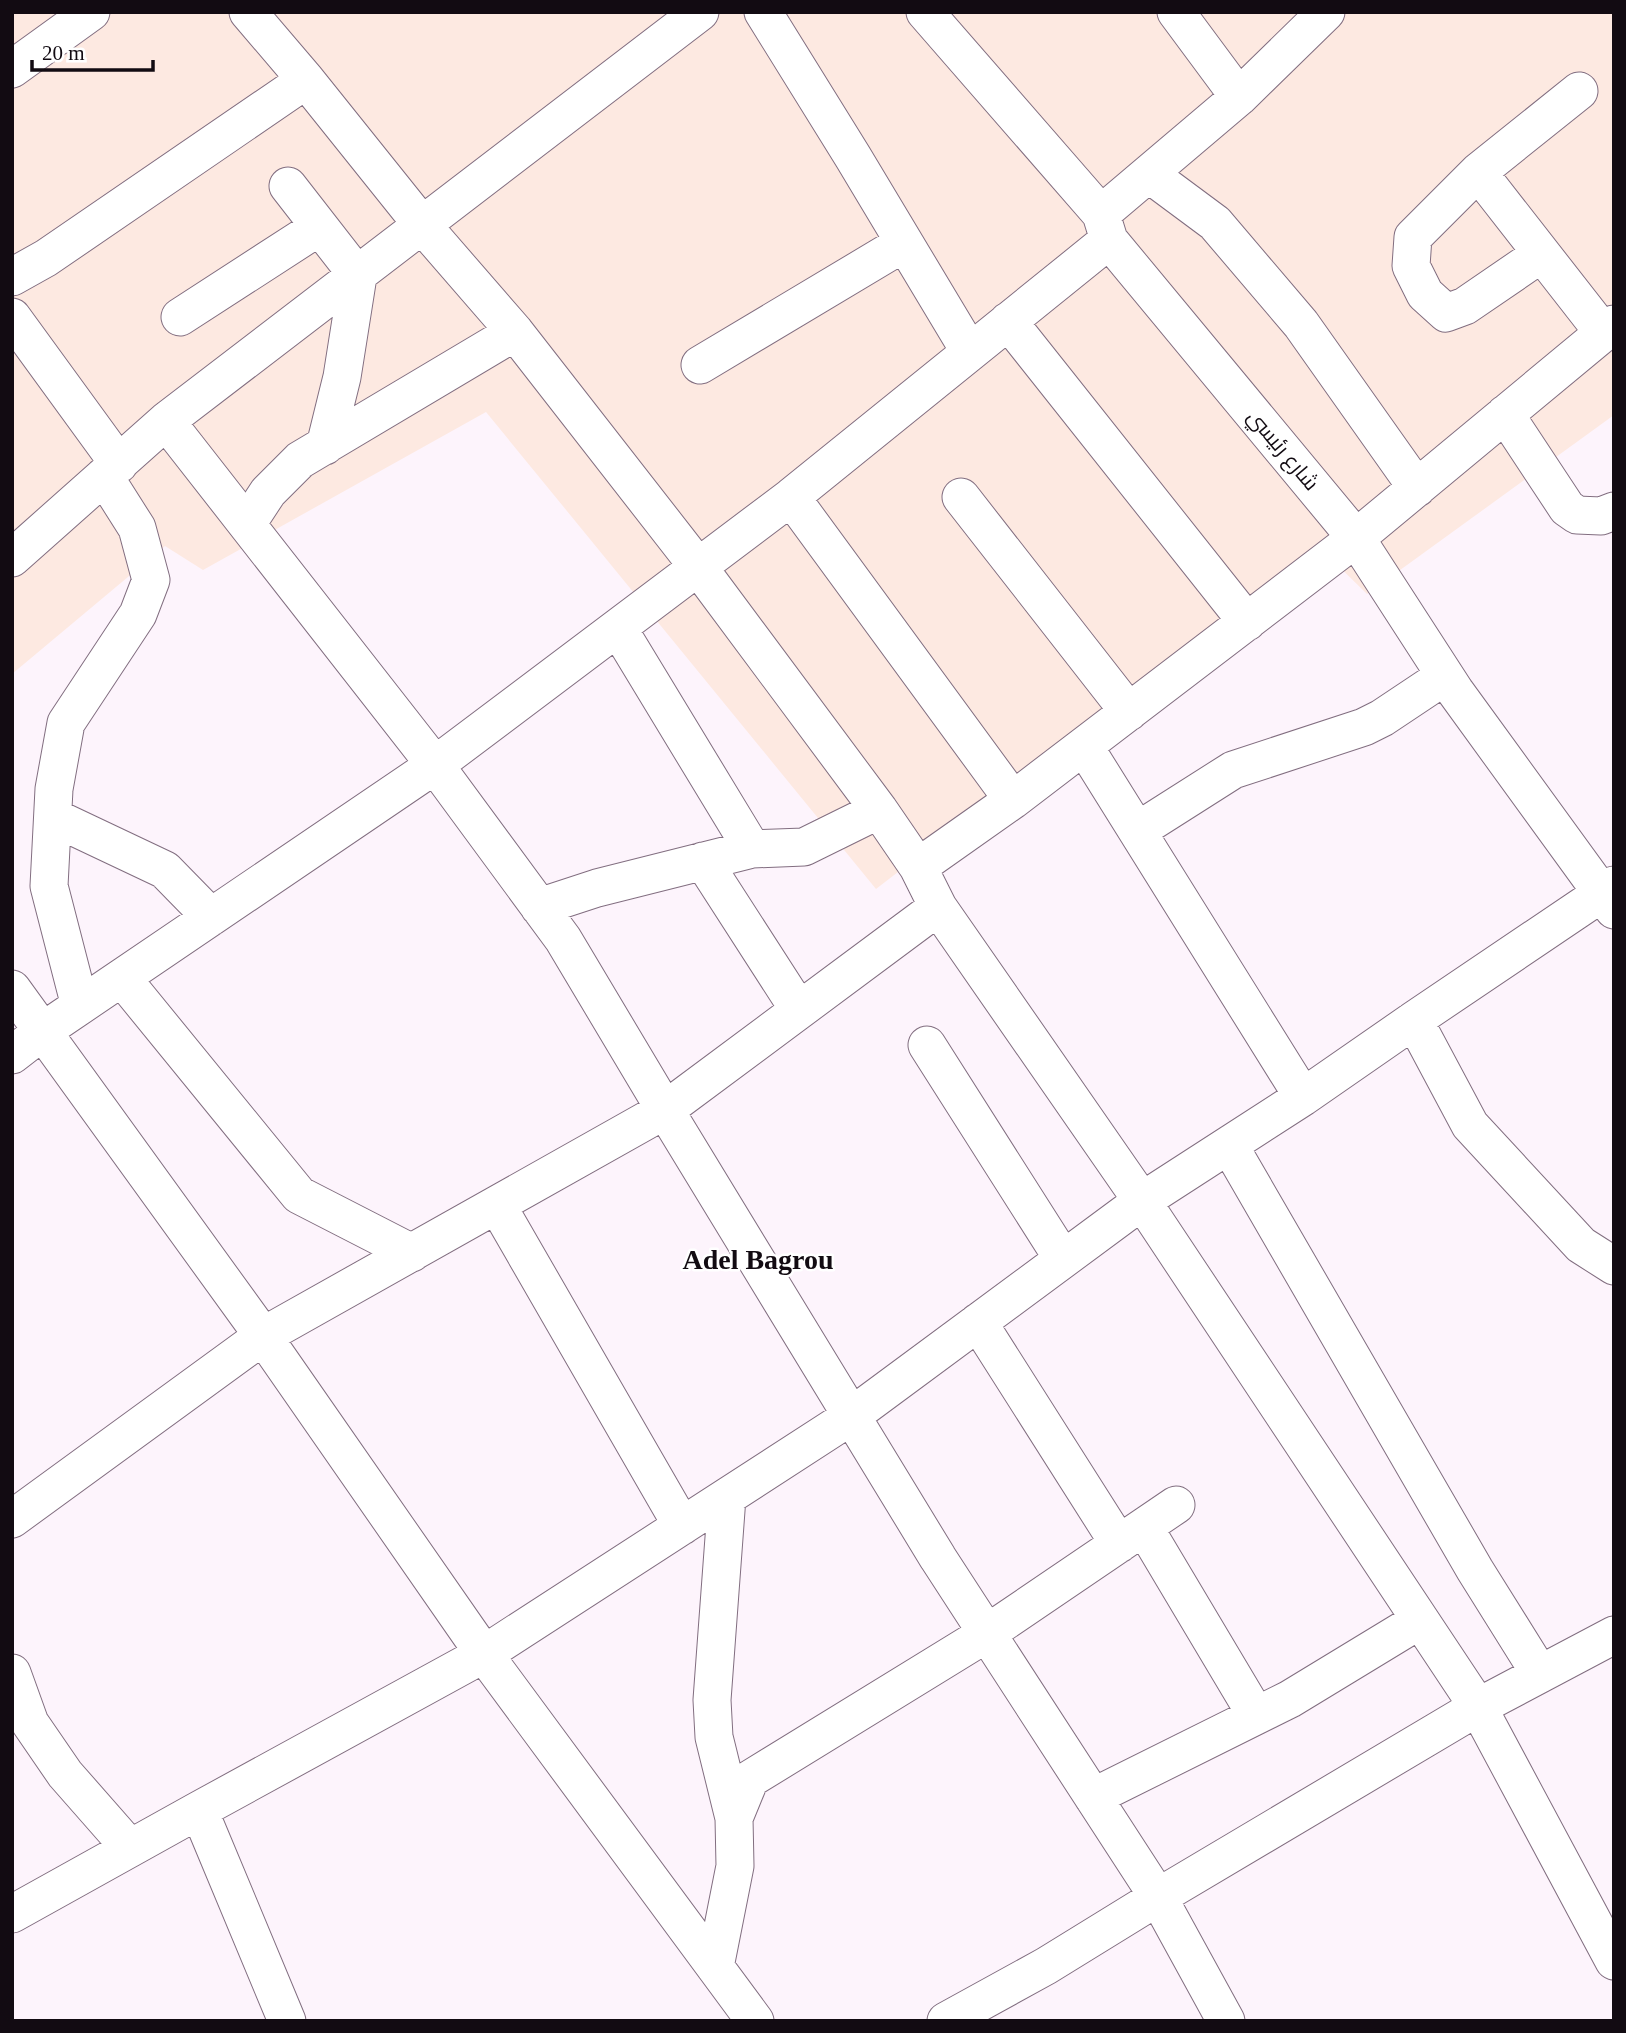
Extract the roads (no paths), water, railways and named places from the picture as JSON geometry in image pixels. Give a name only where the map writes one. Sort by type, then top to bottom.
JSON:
[{"type":"street","points":[[17,55],[91,12]]},
{"type":"street","points":[[248,12],[515,332],[699,568],[879,810],[918,867],[938,907],[1142,1201],[1478,1707],[1614,1961]]},
{"type":"street","points":[[12,558],[166,421],[700,12]]},
{"type":"street","points":[[762,12],[970,352]]},
{"type":"street","name":"شارع رئيسي","points":[[925,12],[1105,227],[1356,538],[1446,676],[1610,896]]},
{"type":"street","points":[[1176,12],[1239,97]]},
{"type":"street","points":[[12,1055],[43,1031],[435,765],[791,497],[1008,321],[1105,227],[1149,174],[1239,97],[1326,12]]},
{"type":"street","points":[[12,277],[46,258],[306,80]]},
{"type":"street","points":[[1541,254],[1465,306],[1446,313],[1424,294],[1411,266],[1413,237],[1478,173],[1579,91]]},
{"type":"street","points":[[918,867],[1084,747],[1356,538],[1608,328],[1541,254],[1478,173]]},
{"type":"street","points":[[1149,174],[1215,223],[1301,324],[1416,488]]},
{"type":"street","points":[[288,186],[358,276],[342,377],[325,446]]},
{"type":"street","points":[[180,317],[319,227]]},
{"type":"street","points":[[700,365],[904,243]]},
{"type":"street","points":[[12,317],[112,470],[137,528],[151,580],[138,614],[66,723],[54,789],[49,886],[80,1006]]},
{"type":"street","points":[[1008,321],[1247,622]]},
{"type":"street","points":[[247,524],[268,492],[300,460],[515,332]]},
{"type":"street","points":[[1505,414],[1567,508],[1577,515],[1601,516],[1614,511]]},
{"type":"street","points":[[166,421],[435,765],[563,939],[850,1417],[1157,1897],[1226,2021]]},
{"type":"street","points":[[791,497],[1013,800]]},
{"type":"street","points":[[961,497],[1129,712]]},
{"type":"street","points":[[618,628],[752,849]]},
{"type":"street","points":[[1137,831],[1233,770],[1364,727],[1446,676]]},
{"type":"street","points":[[1084,747],[1303,1097]]},
{"type":"street","points":[[539,907],[597,888],[752,849],[804,847],[879,810]]},
{"type":"street","points":[[53,817],[165,870],[211,917]]},
{"type":"street","points":[[704,862],[799,1010]]},
{"type":"street","points":[[12,1914],[484,1654],[850,1417],[1142,1201],[1303,1097],[1414,1020],[1610,896]]},
{"type":"street","points":[[12,1519],[263,1336],[665,1110],[938,907]]},
{"type":"street","points":[[122,978],[299,1195],[412,1253]]},
{"type":"street","points":[[12,989],[263,1336],[484,1654],[755,2021]]},
{"type":"street","points":[[1414,1020],[1470,1125],[1581,1245],[1614,1266]]},
{"type":"street","points":[[927,1045],[1063,1259]]},
{"type":"street","points":[[1229,1145],[1475,1570],[1541,1674]]},
{"type":"street","points":[[497,1205],[682,1525]]},
{"type":"street","points":[[978,1322],[1256,1715]]},
{"type":"street","points":[[715,1967],[734,1866],[734,1818],[714,1737],[712,1700],[727,1497]]},
{"type":"street","points":[[734,1818],[750,1779],[986,1633],[1176,1505]]},
{"type":"street","points":[[1093,1797],[1290,1699],[1420,1620]]},
{"type":"street","points":[[946,2021],[1046,1966],[1157,1897],[1478,1707],[1614,1635]]},
{"type":"street","points":[[12,1673],[30,1723],[65,1774],[130,1848]]},
{"type":"street","points":[[199,1810],[287,2021]]},
{"type":"district","name":"Adel Bagrou","points":[[758,1259]]}]
